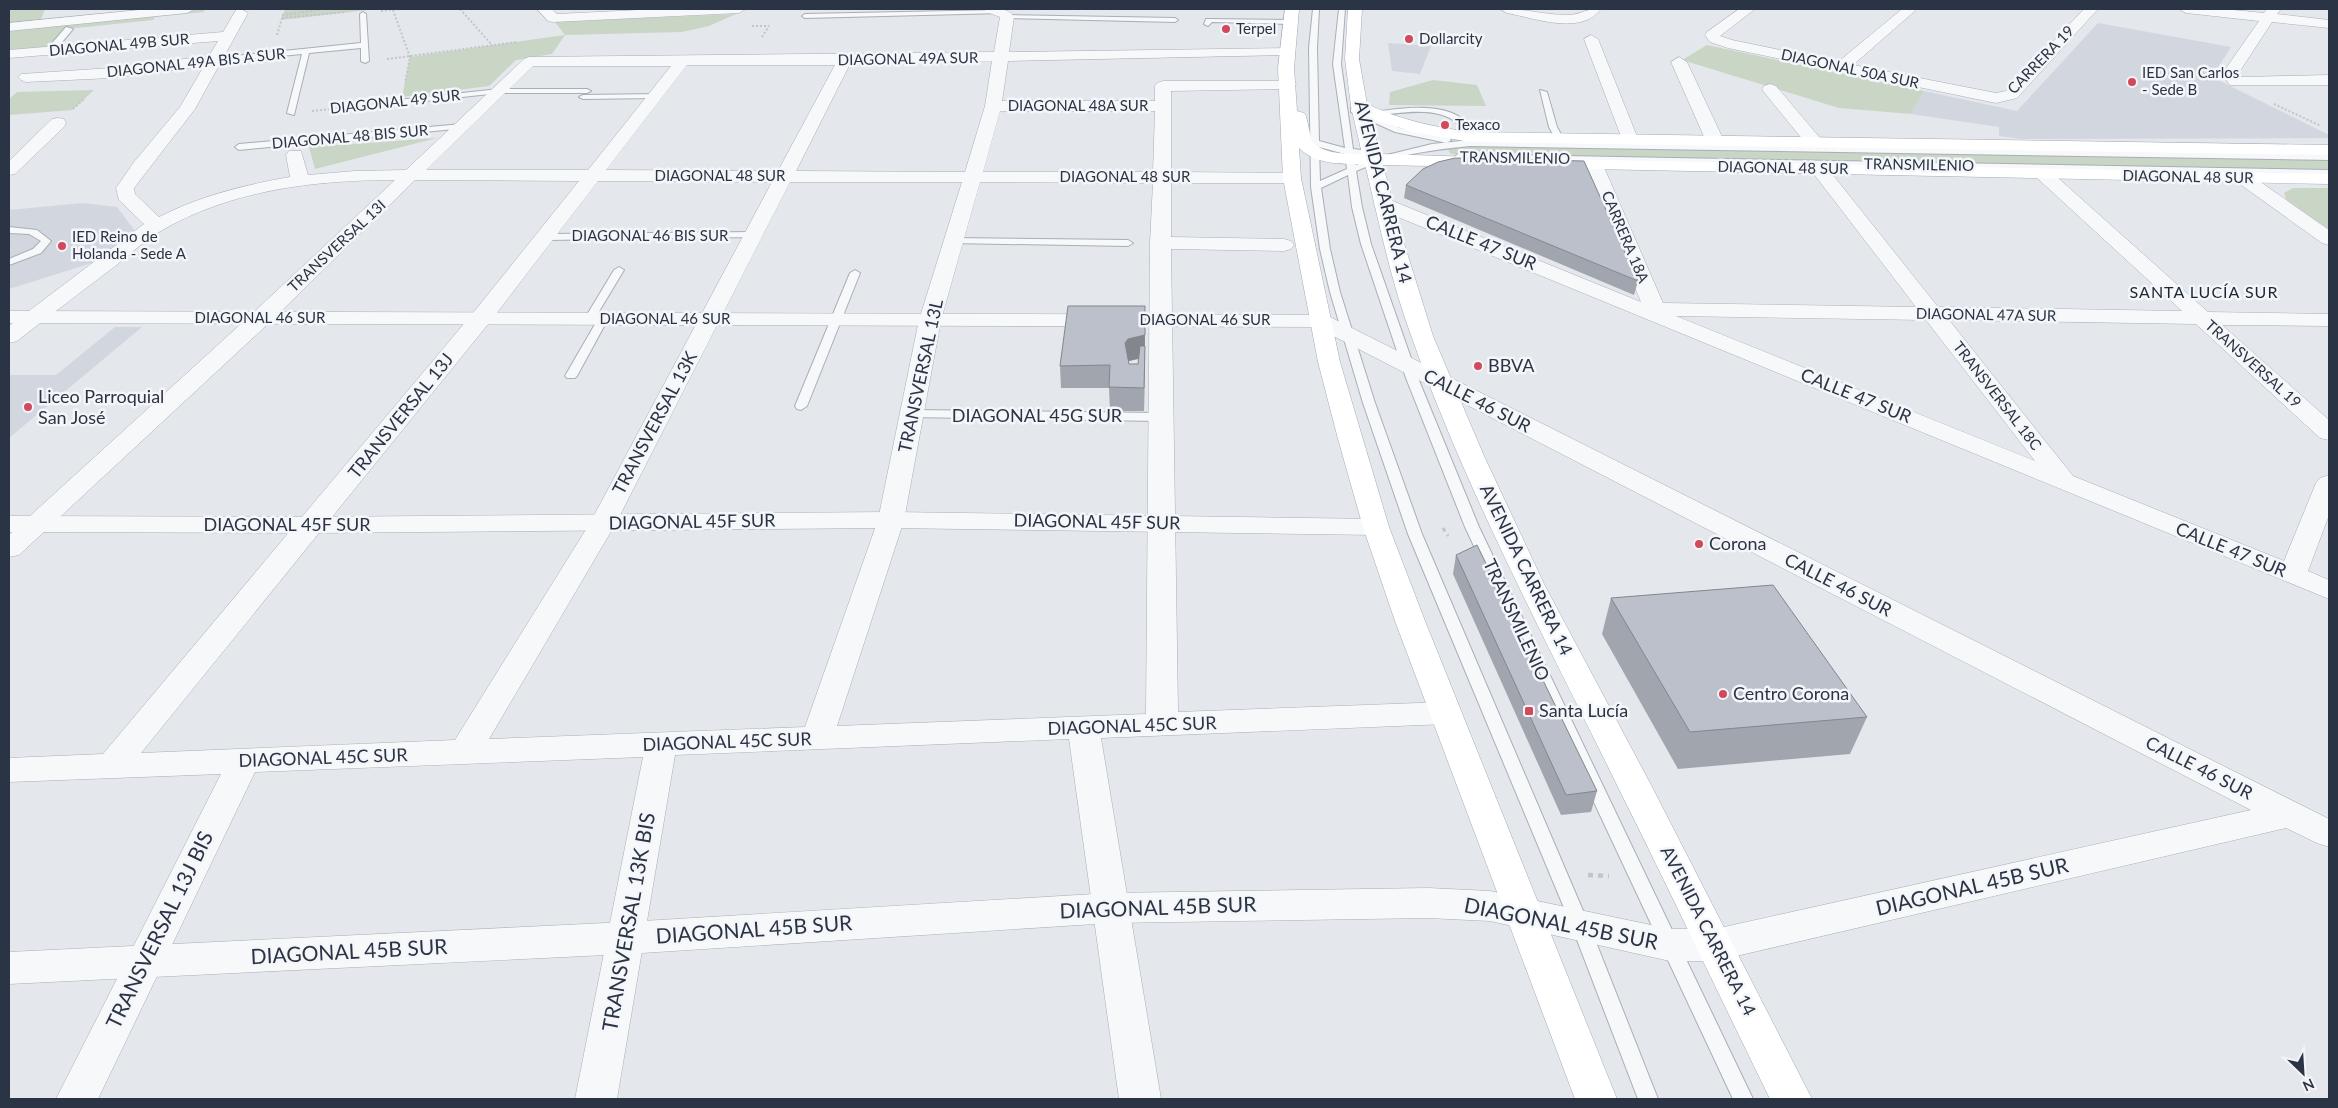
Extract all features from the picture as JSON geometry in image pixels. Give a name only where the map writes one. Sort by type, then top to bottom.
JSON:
[{"type":"main road","name":"AVENIDA CARRERA 14","points":[[1355,9],[1352,59],[1365,111],[1375,175],[1422,336],[1499,519],[1530,584],[1715,945],[1791,1099]]},
{"type":"main road","points":[[1291,16],[1286,68],[1292,178],[1329,362],[1376,527],[1596,1099]]},
{"type":"main road","points":[[1288,84],[1298,113],[1300,138],[1303,144],[1315,147]]},
{"type":"main road","name":"DIAGONAL 48 SUR","points":[[1365,111],[1423,130],[1470,140],[1559,138],[2329,150]]},
{"type":"main road","name":"DIAGONAL 48 SUR","points":[[1315,147],[1333,158],[1375,175],[1397,158],[1594,165],[2329,179]]},
{"type":"main road","points":[[1375,175],[1397,175],[1449,159]]},
{"type":"street","points":[[9,26],[188,9]]},
{"type":"street","points":[[548,13],[739,9]]},
{"type":"street","points":[[1507,9],[1574,19],[1583,17],[1594,9]]},
{"type":"street","name":"DIAGONAL 50A SUR","points":[[1748,9],[1712,35],[1715,40],[1986,97]]},
{"type":"street","points":[[1841,67],[1910,9]]},
{"type":"street","name":"CARRERA 19","points":[[1986,97],[2011,95],[2090,9]]},
{"type":"street","points":[[2186,9],[2271,13],[2329,24]]},
{"type":"street","points":[[156,225],[126,196],[125,188],[187,109],[241,13]]},
{"type":"street","name":"TRANSVERSAL 13L","points":[[817,738],[891,520],[930,320],[993,106],[1000,58],[1000,13]]},
{"type":"street","points":[[2271,13],[2230,74],[2235,82],[2329,80]]},
{"type":"street","points":[[135,45],[153,21]]},
{"type":"street","name":"DIAGONAL 49B SUR","points":[[9,54],[229,36]]},
{"type":"street","points":[[1591,39],[1630,139]]},
{"type":"street","name":"DIAGONAL 49A SUR","points":[[529,62],[1000,58],[1210,43],[1287,51]]},
{"type":"street","name":"DIAGONAL 49A BIS A SUR","points":[[50,51],[20,82],[216,60]]},
{"type":"street","name":"TRANSVERSAL 13K","points":[[465,752],[603,523],[845,60]]},
{"type":"street","name":"TRANSVERSAL 13J","points":[[112,766],[482,318],[683,61]]},
{"type":"street","name":"TRANSVERSAL 13I","points":[[9,549],[21,524],[261,318],[529,62]]},
{"type":"street","points":[[1679,62],[1715,141]]},
{"type":"street","points":[[1162,725],[1160,417],[1152,362],[1160,320],[1162,96],[1288,84]]},
{"type":"street","points":[[1770,89],[1814,142]]},
{"type":"street","name":"DIAGONAL 48A SUR","points":[[993,106],[1162,96]]},
{"type":"street","points":[[9,170],[58,123]]},
{"type":"street","points":[[295,155],[300,180]]},
{"type":"street","name":"CARRERA 18A","points":[[1594,165],[1649,309]]},
{"type":"street","name":"TRANSVERSAL 18C","points":[[1819,169],[2064,481]]},
{"type":"street","name":"TRANSVERSAL 19","points":[[2042,174],[2329,433]]},
{"type":"street","name":"CALLE 47 SUR","points":[[1375,175],[1649,309],[2329,590]]},
{"type":"street","name":"DIAGONAL 48 SUR","points":[[9,336],[156,225],[215,201],[247,191],[300,180],[344,176],[1292,178]]},
{"type":"street","points":[[2243,178],[2329,239]]},
{"type":"street","points":[[1160,243],[1284,244]]},
{"type":"street","name":"DIAGONAL 47A SUR","points":[[1649,309],[2329,320]]},
{"type":"street","name":"DIAGONAL 46 SUR","points":[[9,317],[1320,321]]},
{"type":"street","name":"CALLE 46 SUR","points":[[1320,321],[2329,834]]},
{"type":"street","points":[[2292,575],[2329,483]]},
{"type":"street","name":"DIAGONAL 45F SUR","points":[[21,524],[312,526],[891,520],[1161,522],[1376,527]]},
{"type":"street","name":"DIAGONAL 45C SUR","points":[[9,770],[1446,713]]},
{"type":"street","points":[[1084,728],[1140,1099]]},
{"type":"street","name":"TRANSVERSAL 13K BIS","points":[[596,1099],[661,744]]},
{"type":"street","name":"TRANSVERSAL 13J BIS","points":[[77,1099],[244,761]]},
{"type":"street","name":"DIAGONAL 45B SUR","points":[[9,968],[626,938],[1111,908],[1428,903],[1490,906],[1670,945],[1715,945],[2290,814]]},
{"type":"lane","points":[[1316,9],[1313,48],[1316,187],[1325,249],[1335,292],[1415,534],[1581,927],[1648,1099]]},
{"type":"lane","name":"TRANSMILENIO","points":[[1342,9],[1337,64],[1350,165],[1366,244],[1408,366],[1472,527],[1743,1099]]},
{"type":"lane","points":[[805,16],[1000,13],[1175,20]]},
{"type":"lane","points":[[363,14],[365,61]]},
{"type":"lane","points":[[1208,24],[1208,20],[1291,16]]},
{"type":"lane","points":[[50,51],[69,29]]},
{"type":"lane","name":"DIAGONAL 49A BIS A SUR","points":[[216,60],[365,45]]},
{"type":"lane","points":[[292,114],[306,51]]},
{"type":"lane","name":"DIAGONAL 49 SUR","points":[[379,104],[499,91],[655,96]]},
{"type":"lane","points":[[1543,92],[1553,127],[1559,138]]},
{"type":"lane","points":[[1341,102],[1365,111]]},
{"type":"lane","name":"DIAGONAL 48 BIS SUR","points":[[238,147],[462,126]]},
{"type":"lane","name":"TRANSMILENIO","points":[[1397,158],[1432,147],[1470,140],[2329,157]]},
{"type":"lane","name":"TRANSMILENIO","points":[[1449,159],[2329,173]]},
{"type":"lane","points":[[1316,187],[1350,165]]},
{"type":"lane","points":[[9,230],[24,230],[40,234],[46,241],[36,251],[9,262]]},
{"type":"lane","name":"DIAGONAL 46 BIS SUR","points":[[547,237],[754,235]]},
{"type":"lane","points":[[952,241],[1128,243]]},
{"type":"lane","points":[[571,376],[619,270]]},
{"type":"lane","points":[[800,406],[855,273]]},
{"type":"lane","name":"DIAGONAL 45G SUR","points":[[913,414],[1160,417]]},
{"type":"path","points":[[283,15],[324,9]]},
{"type":"path","points":[[460,9],[492,45]]},
{"type":"path","points":[[392,10],[410,56],[401,102]]},
{"type":"path","points":[[282,18],[347,12]]},
{"type":"path","points":[[2235,82],[2243,89],[2321,126]]},
{"type":"path","name":"DIAGONAL 49 SUR","points":[[292,114],[379,104]]},
{"type":"path","points":[[1588,875],[1615,877]]},
{"type":"shaded area","name":"IED San Carlos - Sede B","points":[[2098,23],[2231,47],[2212,77],[2329,135],[2329,138],[2022,139],[1999,136],[1999,127],[1911,114],[1924,91],[2017,111]]},
{"type":"shaded area","points":[[1388,43],[1431,46],[1420,74],[1392,71]]},
{"type":"shaded area","name":"IED Reino de Holanda - Sede A","points":[[83,203],[117,207],[135,231],[95,262],[9,289],[9,210]]},
{"type":"shaded area","name":"Liceo Parroquial San José","points":[[115,327],[142,327],[9,438],[9,375],[56,375]]},
{"type":"green space","points":[[9,9],[45,9],[41,19],[9,23]]},
{"type":"green space","points":[[205,9],[204,12],[155,17],[153,20],[66,29],[46,51],[9,53],[9,28]]},
{"type":"green space","points":[[285,9],[376,9],[281,20]]},
{"type":"green space","points":[[736,14],[709,26],[682,32],[565,35],[555,22]]},
{"type":"green space","points":[[565,35],[552,54],[516,60],[489,86],[402,97],[410,57]]},
{"type":"green space","points":[[1707,45],[1924,91],[1911,114],[1839,108],[1682,60]]},
{"type":"green space","points":[[1433,80],[1477,85],[1486,106],[1389,105],[1390,92]]},
{"type":"green space","points":[[94,90],[72,110],[9,115],[9,99],[17,92]]},
{"type":"green space","points":[[437,138],[315,169],[309,147]]},
{"type":"green space","points":[[1470,145],[1757,148],[2329,159],[2329,170],[1451,154],[1447,148]]},
{"type":"green space","points":[[2293,188],[2329,188],[2329,230],[2286,199],[2284,193]]},
{"type":"building","points":[[1455,158],[1584,161],[1638,281],[1406,185],[1423,169],[1438,162]]},
{"type":"building","points":[[1068,306],[1145,306],[1145,335],[1128,339],[1125,343],[1129,364],[1138,364],[1140,346],[1145,346],[1144,388],[1109,387],[1110,365],[1060,366]]},
{"type":"building","points":[[1477,545],[1597,791],[1566,795],[1456,555]]},
{"type":"building","points":[[1773,585],[1867,717],[1690,732],[1611,598]]},
{"type":"place","name":"Terpel","points":[[1226,29]]},
{"type":"place","name":"Dollarcity","points":[[1409,39]]},
{"type":"place","name":"IED San Carlos - Sede B","points":[[2132,82]]},
{"type":"place","name":"Texaco","points":[[1445,125]]},
{"type":"place","name":"IED Reino de Holanda - Sede A","points":[[62,246]]},
{"type":"place","name":"BBVA","points":[[1478,366]]},
{"type":"place","name":"Liceo Parroquial San José","points":[[28,407]]},
{"type":"place","name":"Corona","points":[[1699,544]]},
{"type":"place","name":"Centro Corona","points":[[1723,694]]},
{"type":"place","name":"Santa Lucía","points":[[1529,711]]},
{"type":"district","name":"SANTA LUCÍA SUR","points":[[2204,292]]}]
